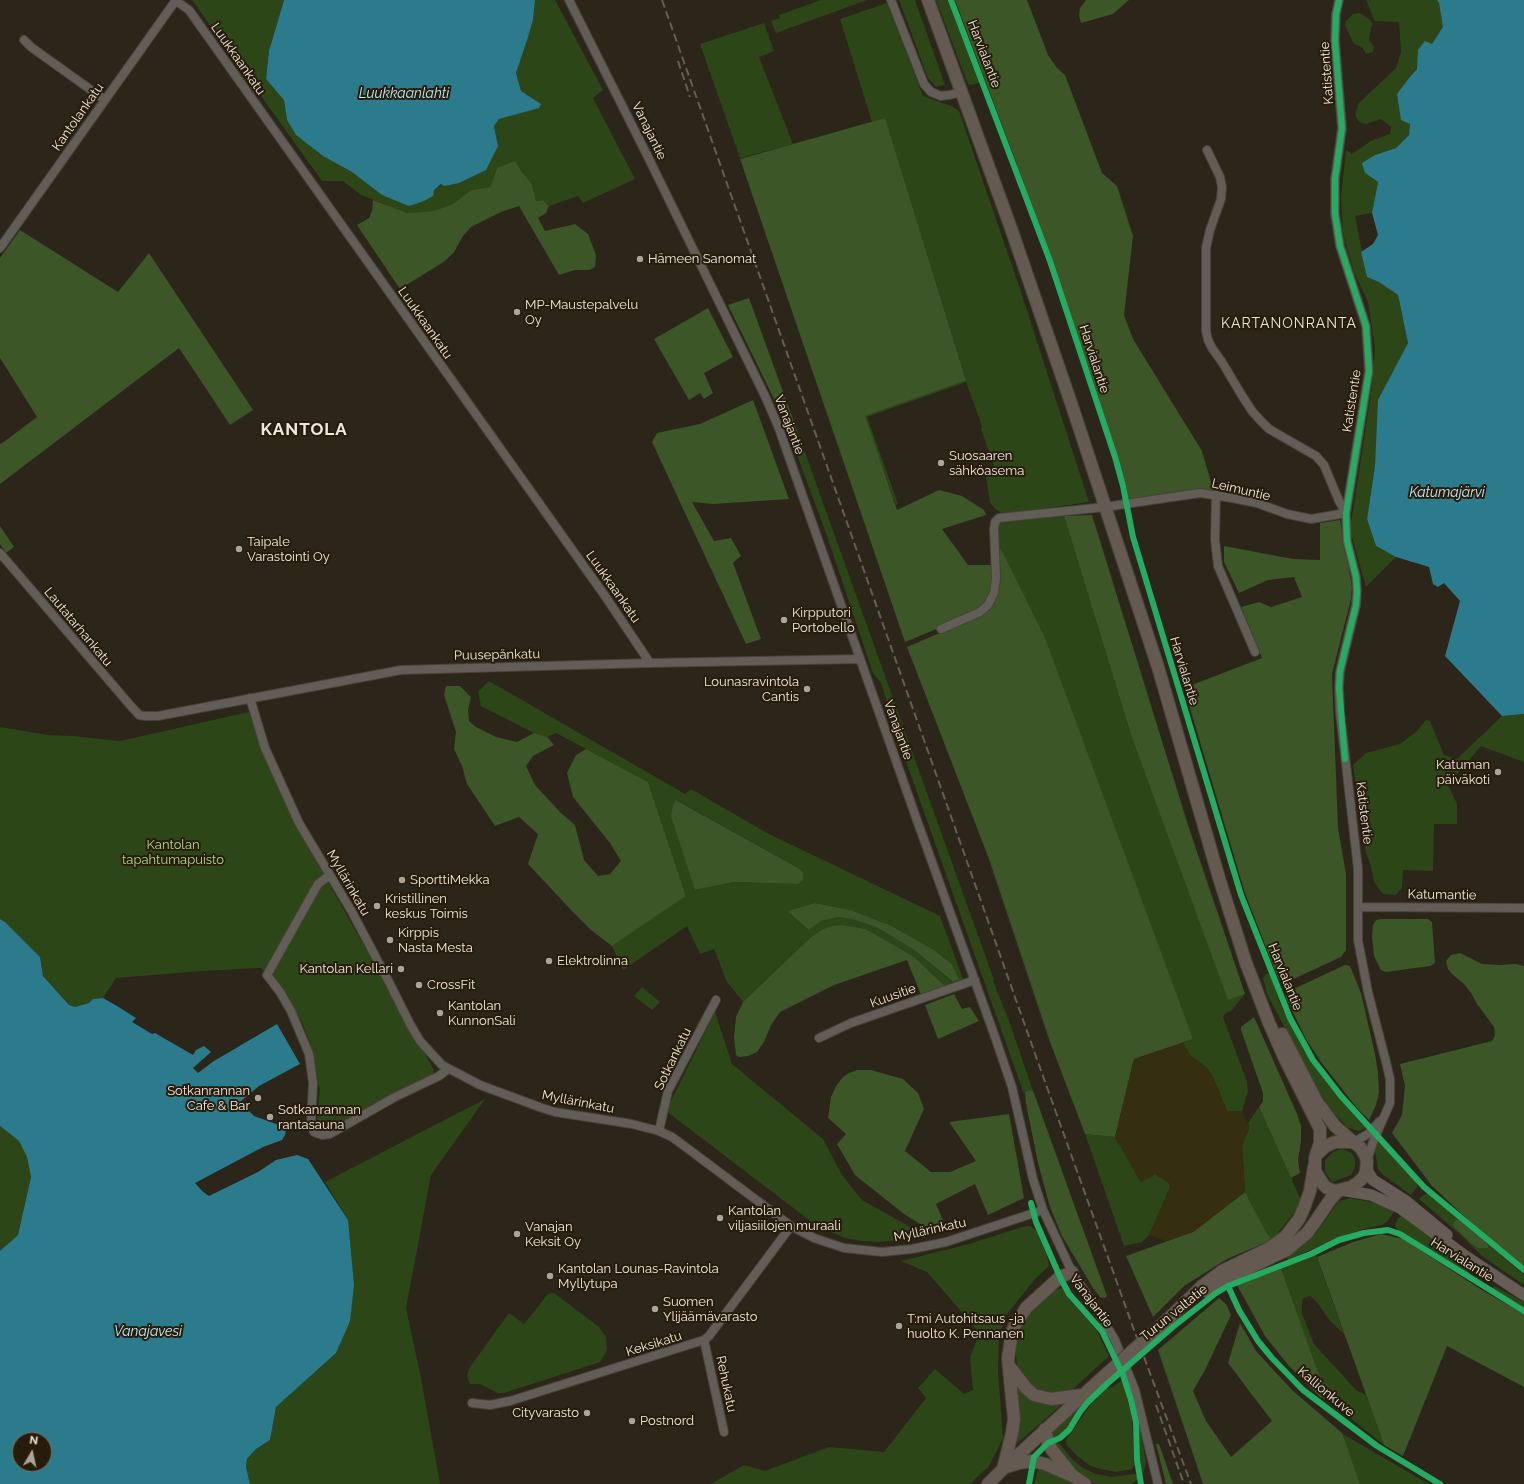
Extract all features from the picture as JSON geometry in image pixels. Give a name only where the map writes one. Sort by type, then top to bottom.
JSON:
[{"type":"highway","name":"Harvialantie","points":[[928,0],[1012,231],[1158,667],[1219,878],[1246,963],[1269,1023],[1285,1059],[1301,1094],[1318,1124],[1321,1136],[1315,1161]]},
{"type":"highway","name":"Harvialantie","points":[[1246,963],[1317,1102],[1335,1126],[1354,1142]]},
{"type":"highway","points":[[1335,1142],[1354,1142],[1364,1151],[1367,1163],[1366,1171],[1360,1181],[1351,1187],[1340,1190],[1331,1190],[1327,1188],[1319,1179],[1315,1161],[1326,1146],[1335,1142]]},
{"type":"highway","name":"Turun valtatie","points":[[988,1484],[1045,1429],[1181,1308],[1202,1286],[1222,1271],[1268,1250],[1286,1236],[1299,1218],[1304,1208],[1310,1191],[1315,1161]]},
{"type":"highway","name":"Turun valtatie","points":[[1181,1308],[1217,1285],[1287,1250],[1307,1233],[1330,1200],[1340,1190]]},
{"type":"highway","points":[[1003,1469],[1014,1419],[1008,1366],[1010,1341],[1015,1325],[1026,1308],[1043,1291],[1060,1277],[1072,1272]]},
{"type":"highway","points":[[1008,1366],[1026,1388],[1034,1395],[1051,1400],[1083,1395]]},
{"type":"highway","points":[[1045,1429],[1048,1443],[1052,1450],[1073,1476]]},
{"type":"highway","points":[[1003,1469],[1019,1463],[1032,1461],[1045,1464],[1073,1476],[1085,1484]]},
{"type":"main road","name":"Harvialantie","points":[[1367,1163],[1368,1172],[1373,1180],[1416,1208],[1493,1274]]},
{"type":"main road","name":"Harvialantie","points":[[1340,1190],[1355,1191],[1371,1195],[1400,1208],[1450,1246],[1524,1295]]},
{"type":"street","name":"Kantolankatu","points":[[0,248],[176,0]]},
{"type":"street","name":"Luukkaankatu","points":[[176,0],[189,10],[605,596],[650,663]]},
{"type":"street","name":"Vanajantie","points":[[569,0],[772,411],[1012,1087],[1031,1172],[1043,1210],[1072,1272],[1115,1340],[1135,1390],[1158,1484]]},
{"type":"street","points":[[891,0],[924,84],[931,92],[941,96],[949,96],[962,92]]},
{"type":"street","name":"Katistentie","points":[[1339,0],[1336,14],[1335,42],[1342,128],[1336,179],[1334,214],[1340,246],[1366,326],[1369,371],[1346,513],[1347,541],[1356,577],[1357,591],[1356,605],[1340,671],[1339,687],[1341,720],[1358,868],[1358,940],[1390,1079],[1390,1103],[1373,1142],[1367,1163]]},
{"type":"street","points":[[24,40],[31,47],[105,100]]},
{"type":"street","name":"Katistentie","points":[[1207,150],[1220,177],[1222,187],[1221,199],[1210,230],[1206,248],[1206,331],[1208,340],[1245,400],[1260,420],[1284,438],[1308,450],[1324,465],[1346,513]]},
{"type":"street","name":"Leimuntie","points":[[941,629],[980,612],[988,605],[994,593],[996,578],[994,529],[998,519],[1105,507],[1200,493],[1257,503],[1273,510],[1311,519],[1346,513]]},
{"type":"street","points":[[1216,495],[1215,540],[1218,566],[1255,652]]},
{"type":"street","name":"Lautatarhankatu","points":[[0,554],[139,715]]},
{"type":"street","name":"Puusepänkatu","points":[[139,715],[152,717],[401,670],[860,659]]},
{"type":"street","name":"Myllärinkatu","points":[[250,698],[265,748],[300,824],[352,912],[417,1035],[434,1057],[448,1069],[480,1085],[555,1112],[632,1124],[659,1131],[672,1137],[685,1146],[791,1226],[814,1238],[837,1246],[869,1251],[912,1249],[946,1242],[1043,1210]]},
{"type":"street","points":[[330,875],[318,884],[267,975],[280,992],[291,1011],[309,1054],[313,1083],[311,1124],[314,1132],[322,1135],[330,1134],[395,1097],[439,1076],[448,1069]]},
{"type":"street","name":"Katumantie","points":[[1359,907],[1524,908]]},
{"type":"street","name":"Kuusitie","points":[[820,1038],[851,1023],[975,980]]},
{"type":"street","name":"Sotkankatu","points":[[659,1131],[668,1091],[716,1000]]},
{"type":"street","name":"Katistentie","points":[[1354,1142],[1368,1134],[1384,1116]]},
{"type":"street","points":[[704,1340],[709,1336],[791,1226]]},
{"type":"street","name":"Keksikatu","points":[[472,1403],[490,1405],[510,1401],[704,1340]]},
{"type":"street","name":"Rehukatu","points":[[704,1340],[724,1432]]},
{"type":"green space","points":[[192,0],[284,0],[269,51],[266,79],[284,100],[287,120],[296,135],[323,156],[352,172],[382,195],[434,190],[498,146],[494,126],[499,118],[541,104],[521,91],[516,73],[533,20],[535,0],[555,0],[603,90],[593,98],[635,179],[583,203],[578,196],[549,206],[543,200],[536,201],[532,184],[521,171],[497,168],[490,187],[471,190],[453,204],[433,211],[408,213],[361,195],[343,181],[322,181]]},
{"type":"green space","points":[[821,0],[867,0],[776,33],[771,21],[780,18],[779,15]]},
{"type":"green space","points":[[899,0],[915,0],[945,85],[936,87],[928,78]]},
{"type":"green space","points":[[936,0],[949,0],[980,79],[979,83],[971,85],[968,84]]},
{"type":"green space","points":[[955,0],[1027,0],[1048,55],[1057,68],[1065,75],[1102,173],[1117,186],[1133,236],[1124,315],[1133,339],[1202,451],[1214,493],[1129,502],[1126,486],[1092,377],[1016,162]]},
{"type":"green space","points":[[1086,0],[1129,0],[1113,14],[1081,23],[1079,16],[1080,8]]},
{"type":"green space","points":[[1366,0],[1437,0],[1439,3],[1443,27],[1417,69],[1397,94],[1410,124],[1409,135],[1396,148],[1375,155],[1365,173],[1378,182],[1372,213],[1355,216],[1367,277],[1379,281],[1398,295],[1408,343],[1379,399],[1375,466],[1367,519],[1376,546],[1396,557],[1366,587],[1350,530],[1372,387],[1375,347],[1368,302],[1354,272],[1343,234],[1341,197],[1346,150],[1352,154],[1371,141],[1390,134],[1391,127],[1381,119],[1366,124],[1359,122],[1355,114],[1359,103],[1396,68],[1401,52],[1399,22],[1375,21]]},
{"type":"green space","points":[[887,3],[923,96],[951,106],[959,111],[1020,289],[1089,502],[1003,514],[994,508],[990,502],[985,469],[994,466],[981,429],[982,426],[966,382],[867,417],[898,504],[896,505],[864,416],[966,379],[885,119],[872,122],[840,19]]},
{"type":"green space","points":[[1360,13],[1369,19],[1373,24],[1369,40],[1374,47],[1373,52],[1366,54],[1362,47],[1354,44],[1345,25],[1346,21],[1353,14]]},
{"type":"green space","points":[[764,23],[774,51],[759,57],[793,144],[740,158],[700,44]]},
{"type":"green space","points":[[885,118],[966,380],[865,416],[897,510],[939,490],[962,496],[984,510],[986,515],[942,529],[968,565],[994,565],[992,592],[980,611],[905,642],[740,159]]},
{"type":"green space","points":[[515,161],[532,184],[536,201],[543,200],[549,206],[546,213],[538,218],[545,231],[575,224],[588,234],[596,255],[595,267],[589,270],[575,270],[559,275],[519,206],[501,212],[471,227],[463,236],[454,252],[445,261],[400,289],[357,225],[369,218],[372,211],[373,200],[408,213],[433,211],[453,204],[471,190],[490,187],[497,168]]},
{"type":"green space","points":[[20,230],[118,292],[149,253],[253,410],[230,425],[179,348],[0,484],[0,443],[1,444],[37,417],[0,358],[0,258]]},
{"type":"green space","points":[[749,298],[798,433],[790,436],[777,405],[728,305]]},
{"type":"green space","points":[[708,308],[733,357],[704,373],[713,393],[704,399],[700,393],[689,400],[654,339]]},
{"type":"green space","points":[[753,400],[789,499],[713,504],[692,502],[714,541],[731,538],[741,556],[733,563],[761,639],[746,644],[652,442],[657,433],[700,424]]},
{"type":"green space","points":[[798,433],[1033,1091],[1030,1090],[1024,1094],[903,753],[881,683],[873,673],[827,536],[790,436]]},
{"type":"green space","points":[[1092,515],[1188,825],[1245,994],[1228,1000],[1132,738],[1064,516]]},
{"type":"green space","points":[[1064,516],[1132,738],[1228,999],[1245,994],[1231,1011],[1226,1013],[1223,1017],[1247,1082],[1248,1091],[1242,1111],[1227,1111],[1213,1077],[1207,1068],[1190,1055],[1183,1043],[1193,1039],[998,553],[998,525],[1000,521]]},
{"type":"green space","points":[[1340,520],[1352,587],[1351,599],[1332,674],[1338,828],[1346,874],[1346,950],[1341,957],[1287,982],[1280,981],[1276,973],[1245,893],[1184,688],[1262,658],[1241,607],[1259,602],[1271,607],[1302,597],[1294,577],[1268,580],[1239,593],[1224,562],[1224,546],[1293,559],[1320,560],[1320,523]]},
{"type":"green space","points":[[0,526],[14,547],[6,553],[0,544]]},
{"type":"green space","points":[[1001,549],[1045,638],[1193,1039],[1134,1059],[1115,1137],[1085,1134],[1050,1042],[989,859],[907,647],[982,615],[990,609],[997,594],[998,553]]},
{"type":"green space","points":[[489,681],[685,794],[691,789],[767,833],[940,916],[963,979],[961,982],[946,987],[914,957],[866,929],[843,925],[823,929],[811,937],[743,1002],[727,982],[714,949],[700,954],[687,926],[623,970],[612,946],[686,896],[648,782],[556,733],[547,737],[534,733],[481,706],[478,692]],"holes":[[[677,800],[800,869],[803,872],[798,884],[734,882],[695,890]],[[815,903],[851,910],[892,926],[934,950],[952,964],[959,979],[952,982],[914,950],[878,928],[852,919],[838,917],[821,921],[809,930],[787,911]]]},
{"type":"green space","points":[[446,686],[460,686],[471,697],[468,710],[469,721],[476,727],[496,737],[517,742],[534,733],[547,737],[554,745],[533,756],[526,766],[535,785],[561,813],[575,825],[584,860],[598,876],[610,874],[621,861],[610,843],[573,797],[567,773],[576,755],[586,749],[648,782],[686,896],[612,946],[591,930],[528,864],[538,834],[519,817],[495,826],[467,784],[462,766],[454,749],[456,732],[444,695]]},
{"type":"green space","name":"Kantolan tapahtumapuisto","points":[[249,712],[277,786],[332,889],[434,1070],[432,1076],[347,1124],[327,1130],[317,1123],[320,1088],[310,1042],[301,1020],[274,976],[260,968],[116,978],[103,998],[93,999],[89,1003],[75,1007],[69,1005],[43,976],[40,957],[5,922],[0,919],[0,727],[48,735],[120,741]]},
{"type":"green space","points":[[1524,714],[1524,762],[1481,746],[1448,785],[1457,804],[1457,824],[1434,824],[1433,871],[1403,870],[1402,888],[1396,895],[1383,894],[1374,882],[1371,866],[1366,853],[1353,765],[1366,753],[1400,744],[1416,732],[1426,720],[1430,721],[1444,755],[1457,759],[1502,716]]},
{"type":"green space","points":[[676,800],[800,869],[803,872],[803,880],[798,884],[734,882],[695,890],[671,816],[673,805]]},
{"type":"green space","points":[[815,903],[851,910],[892,926],[934,950],[952,964],[959,979],[953,982],[914,950],[878,928],[852,919],[838,917],[821,921],[809,930],[787,911]]},
{"type":"green space","points":[[1428,919],[1432,922],[1435,963],[1430,966],[1386,972],[1381,970],[1374,956],[1372,936],[1373,925],[1376,920]]},
{"type":"green space","points":[[843,925],[866,929],[914,957],[946,987],[921,995],[907,960],[834,985],[780,1012],[771,1025],[764,1042],[757,1052],[748,1056],[739,1057],[736,1055],[734,1037],[736,1017],[743,1002],[811,937],[823,929]]},
{"type":"green space","points":[[1460,953],[1482,964],[1516,964],[1524,966],[1524,1267],[1507,1256],[1432,1186],[1392,1133],[1402,1115],[1405,1086],[1400,1064],[1492,1041],[1495,1036],[1494,1027],[1471,993],[1448,969],[1446,961],[1451,955]]},
{"type":"green space","points":[[1345,965],[1350,966],[1361,993],[1378,1073],[1379,1093],[1376,1105],[1369,1120],[1357,1108],[1321,1062],[1306,1039],[1286,998],[1287,992]]},
{"type":"green space","points":[[1266,974],[1270,974],[1282,1008],[1303,1049],[1330,1087],[1367,1128],[1359,1131],[1348,1128],[1332,1111],[1319,1092],[1267,994],[1263,978]]},
{"type":"green space","points":[[642,987],[660,1002],[652,1010],[634,996]]},
{"type":"green space","points":[[954,994],[962,1009],[970,1007],[979,1021],[938,1039],[925,1005]]},
{"type":"green space","points":[[715,1012],[732,1064],[823,1139],[842,1175],[862,1200],[912,1228],[916,1238],[879,1242],[862,1241],[845,1238],[817,1226],[666,1111]]},
{"type":"green space","points":[[1254,1017],[1301,1126],[1301,1141],[1298,1160],[1300,1173],[1291,1178],[1259,1107],[1263,1101],[1263,1093],[1241,1030],[1241,1027]]},
{"type":"green space","points":[[857,1070],[871,1070],[903,1079],[918,1093],[924,1109],[905,1151],[931,1172],[950,1172],[976,1161],[949,1122],[1009,1114],[1024,1198],[988,1215],[975,1184],[936,1204],[947,1230],[936,1234],[904,1214],[855,1175],[837,1144],[846,1134],[828,1118],[831,1097],[836,1086],[843,1077]]},
{"type":"green space","points":[[1030,1090],[1033,1091],[1035,1096],[1107,1296],[1105,1298],[1100,1297],[1093,1288],[1062,1236],[1050,1207],[1038,1163],[1026,1104],[1025,1092]]},
{"type":"green space","points":[[485,1099],[431,1175],[406,1308],[421,1378],[440,1484],[250,1484],[246,1467],[247,1459],[256,1449],[270,1440],[276,1407],[336,1353],[348,1220],[325,1182]]},
{"type":"green space","points":[[1259,1107],[1300,1198],[1297,1209],[1272,1240],[1266,1232],[1245,1192],[1242,1145],[1249,1129],[1248,1123]]},
{"type":"green space","points":[[0,1126],[19,1141],[27,1157],[31,1177],[18,1235],[0,1251]]},
{"type":"green space","points":[[1085,1134],[1115,1137],[1141,1182],[1155,1174],[1169,1183],[1169,1190],[1149,1235],[1142,1242],[1124,1246]]},
{"type":"green space","points":[[1378,1140],[1417,1181],[1417,1187],[1411,1195],[1382,1174],[1378,1169],[1375,1150]]},
{"type":"green space","points":[[1342,1149],[1352,1153],[1355,1159],[1355,1167],[1351,1175],[1332,1182],[1325,1172],[1325,1160],[1333,1152]]},
{"type":"green space","points":[[1245,1192],[1266,1232],[1272,1240],[1227,1259],[1184,1286],[1153,1317],[1126,1256],[1193,1232]]},
{"type":"green space","points":[[1428,1193],[1524,1275],[1524,1285],[1482,1256],[1461,1235],[1419,1199]]},
{"type":"green space","points":[[1350,1198],[1375,1203],[1395,1210],[1387,1222],[1382,1225],[1340,1237],[1288,1260],[1287,1257],[1299,1249],[1316,1233],[1339,1201]]},
{"type":"green space","points":[[1401,1216],[1423,1231],[1468,1269],[1470,1272],[1468,1275],[1398,1230],[1395,1226],[1398,1218]]},
{"type":"green space","points":[[1456,1220],[1459,1220],[1483,1240],[1488,1245],[1488,1248],[1478,1248],[1471,1243],[1454,1227],[1453,1223]]},
{"type":"green space","points":[[1030,1226],[1037,1231],[1047,1256],[1049,1266],[1035,1279],[1007,1314],[999,1334],[998,1371],[1003,1438],[989,1466],[970,1484],[711,1484],[744,1465],[765,1471],[829,1447],[884,1452],[926,1398],[918,1388],[935,1369],[964,1394],[973,1390],[970,1357],[980,1333],[927,1272],[901,1261],[969,1244],[1022,1227]]},
{"type":"green space","points":[[1381,1234],[1403,1239],[1482,1290],[1524,1314],[1524,1387],[1447,1346],[1403,1456],[1384,1445],[1317,1257],[1353,1242]]},
{"type":"green space","points":[[1316,1255],[1344,1334],[1330,1321],[1316,1301],[1310,1296],[1304,1298],[1302,1301],[1302,1314],[1314,1344],[1356,1390],[1366,1395],[1384,1445],[1328,1400],[1281,1268]]},
{"type":"green space","points":[[1281,1268],[1328,1400],[1320,1397],[1289,1366],[1265,1336],[1237,1285]]},
{"type":"green space","points":[[1475,1278],[1524,1302],[1524,1309],[1474,1279]]},
{"type":"green space","points":[[1062,1288],[1068,1298],[1096,1329],[1109,1356],[1072,1390],[1061,1393],[1050,1393],[1039,1390],[1023,1378],[1017,1364],[1015,1345],[1017,1335],[1025,1319],[1052,1292]]},
{"type":"green space","points":[[554,1293],[599,1327],[606,1337],[607,1350],[600,1362],[504,1393],[498,1393],[480,1384],[470,1384],[467,1376],[470,1367],[509,1313],[524,1324],[548,1294]]},
{"type":"green space","points":[[1219,1298],[1226,1304],[1231,1315],[1205,1370],[1193,1391],[1206,1421],[1231,1457],[1272,1421],[1228,1363],[1240,1323],[1256,1351],[1292,1390],[1342,1433],[1360,1484],[1203,1484],[1158,1350]]},
{"type":"green space","points":[[1122,1380],[1132,1417],[1134,1465],[1132,1469],[1116,1472],[1089,1465],[1076,1455],[1067,1445],[1066,1440],[1091,1404],[1107,1388],[1113,1387]]},
{"type":"green space","points":[[1014,1382],[1047,1402],[1059,1404],[1060,1406],[1013,1447]]},
{"type":"green space","points":[[1084,1403],[1069,1428],[1052,1439],[1056,1428]]},
{"type":"green space","points":[[1139,1422],[1146,1462],[1143,1474],[1140,1470]]},
{"type":"green space","points":[[1341,1433],[1427,1483],[1428,1484],[1360,1484]]},
{"type":"green space","points":[[1053,1443],[1059,1443],[1072,1459],[1083,1468],[1096,1474],[1112,1477],[1134,1474],[1137,1475],[1138,1479],[1131,1484],[1096,1484],[1086,1480],[1080,1476]]},
{"type":"green space","points":[[1156,1444],[1159,1444],[1173,1484],[1166,1484]]},
{"type":"green space","points":[[1039,1467],[1076,1484],[1034,1484]]},
{"type":"sand","points":[[1183,1043],[1190,1055],[1207,1068],[1213,1077],[1227,1111],[1242,1111],[1248,1123],[1249,1129],[1242,1145],[1245,1192],[1193,1232],[1166,1241],[1149,1235],[1169,1190],[1169,1183],[1155,1174],[1141,1182],[1115,1137],[1134,1059]]},
{"type":"water","name":"Luukkaanlahti","points":[[284,0],[535,0],[533,20],[516,73],[521,91],[541,104],[539,108],[499,119],[494,126],[498,146],[486,170],[459,183],[444,186],[441,184],[434,190],[433,196],[409,206],[382,195],[352,172],[323,156],[296,135],[287,120],[284,100],[266,79],[269,51]]},
{"type":"water","name":"Katumajärvi","points":[[1437,0],[1524,0],[1524,714],[1502,716],[1445,656],[1460,601],[1444,583],[1438,587],[1433,584],[1429,567],[1396,557],[1376,546],[1367,519],[1375,466],[1378,400],[1408,343],[1398,295],[1379,282],[1367,277],[1361,252],[1373,244],[1378,235],[1372,213],[1378,182],[1365,173],[1362,163],[1375,155],[1396,148],[1409,135],[1410,124],[1401,120],[1397,94],[1417,69],[1418,50],[1425,41],[1432,44],[1443,27],[1439,3]]},
{"type":"water","name":"Vanajavesi","points":[[0,919],[5,922],[40,957],[43,976],[69,1005],[75,1007],[89,1003],[93,999],[103,998],[136,1018],[132,1022],[152,1034],[155,1033],[193,1055],[196,1050],[204,1046],[211,1052],[193,1068],[198,1073],[214,1061],[277,1024],[300,1064],[259,1086],[240,1102],[254,1116],[279,1125],[286,1130],[285,1135],[282,1140],[263,1147],[195,1183],[209,1196],[258,1172],[276,1160],[297,1155],[308,1159],[348,1220],[354,1285],[350,1321],[336,1353],[276,1407],[270,1440],[256,1449],[247,1459],[246,1467],[250,1484],[0,1484],[0,1251],[18,1235],[31,1177],[27,1157],[19,1141],[0,1126]]},
{"type":"railway","points":[[662,0],[1039,1065],[1191,1484]]},
{"type":"railway","points":[[678,61],[690,97]]},
{"type":"railway","points":[[1156,1405],[1184,1484]]},
{"type":"cycle path","points":[[951,0],[1050,261],[1115,457],[1123,486],[1133,537],[1241,895],[1290,1018],[1313,1060],[1341,1096],[1424,1187],[1524,1270]]},
{"type":"cycle path","points":[[1339,0],[1336,14],[1335,41],[1342,128],[1335,179],[1335,214],[1340,246],[1366,326],[1369,371],[1346,513],[1347,541],[1356,577],[1357,591],[1356,605],[1340,671],[1339,687],[1345,759]]},
{"type":"cycle path","points":[[1031,1203],[1036,1222],[1069,1294],[1102,1331],[1123,1375],[1136,1422],[1137,1460],[1141,1484]]},
{"type":"cycle path","points":[[1029,1484],[1034,1457],[1048,1443],[1060,1438],[1069,1430],[1088,1402],[1174,1326],[1216,1293],[1228,1286],[1311,1254],[1339,1240],[1364,1233],[1388,1230],[1400,1234],[1524,1311]]},
{"type":"cycle path","name":"Kallionkuve","points":[[1228,1286],[1239,1310],[1258,1341],[1303,1390],[1377,1446],[1440,1484]]},
{"type":"place","name":"Hämeen Sanomat","points":[[640,259]]},
{"type":"place","name":"MP-Maustepalvelu Oy","points":[[517,312]]},
{"type":"place","name":"Suosaaren sähköasema","points":[[941,463]]},
{"type":"place","name":"Taipale Varastointi Oy","points":[[239,549]]},
{"type":"place","name":"Kirpputori Portobello","points":[[784,620]]},
{"type":"place","name":"Lounasravintola Cantis","points":[[807,689]]},
{"type":"place","name":"Katuman päiväkoti","points":[[1498,772]]},
{"type":"place","name":"SporttiMekka","points":[[402,880]]},
{"type":"place","name":"Kristillinen keskus Toimis","points":[[377,906]]},
{"type":"place","name":"Kirppis Nasta Mesta","points":[[390,940]]},
{"type":"place","name":"Elektrolinna","points":[[549,961]]},
{"type":"place","name":"Kantolan Kellari","points":[[401,969]]},
{"type":"place","name":"CrossFit","points":[[419,985]]},
{"type":"place","name":"Kantolan KunnonSali","points":[[440,1013]]},
{"type":"place","name":"Sotkanrannan Cafe & Bar","points":[[258,1098]]},
{"type":"place","name":"Sotkanrannan rantasauna","points":[[270,1117]]},
{"type":"place","name":"Kantolan viljasiilojen muraali","points":[[720,1218]]},
{"type":"place","name":"Vanajan Keksit Oy","points":[[517,1234]]},
{"type":"place","name":"Kantolan Lounas-Ravintola Myllytupa","points":[[550,1276]]},
{"type":"place","name":"Suomen Ylijäämävarasto","points":[[655,1309]]},
{"type":"place","name":"T:mi Autohitsaus -ja huolto K. Pennanen","points":[[899,1326]]},
{"type":"place","name":"Cityvarasto","points":[[587,1413]]},
{"type":"place","name":"Postnord","points":[[632,1421]]},
{"type":"district","name":"KARTANONRANTA","points":[[1289,324]]},
{"type":"district","name":"KANTOLA","points":[[304,430]]}]
